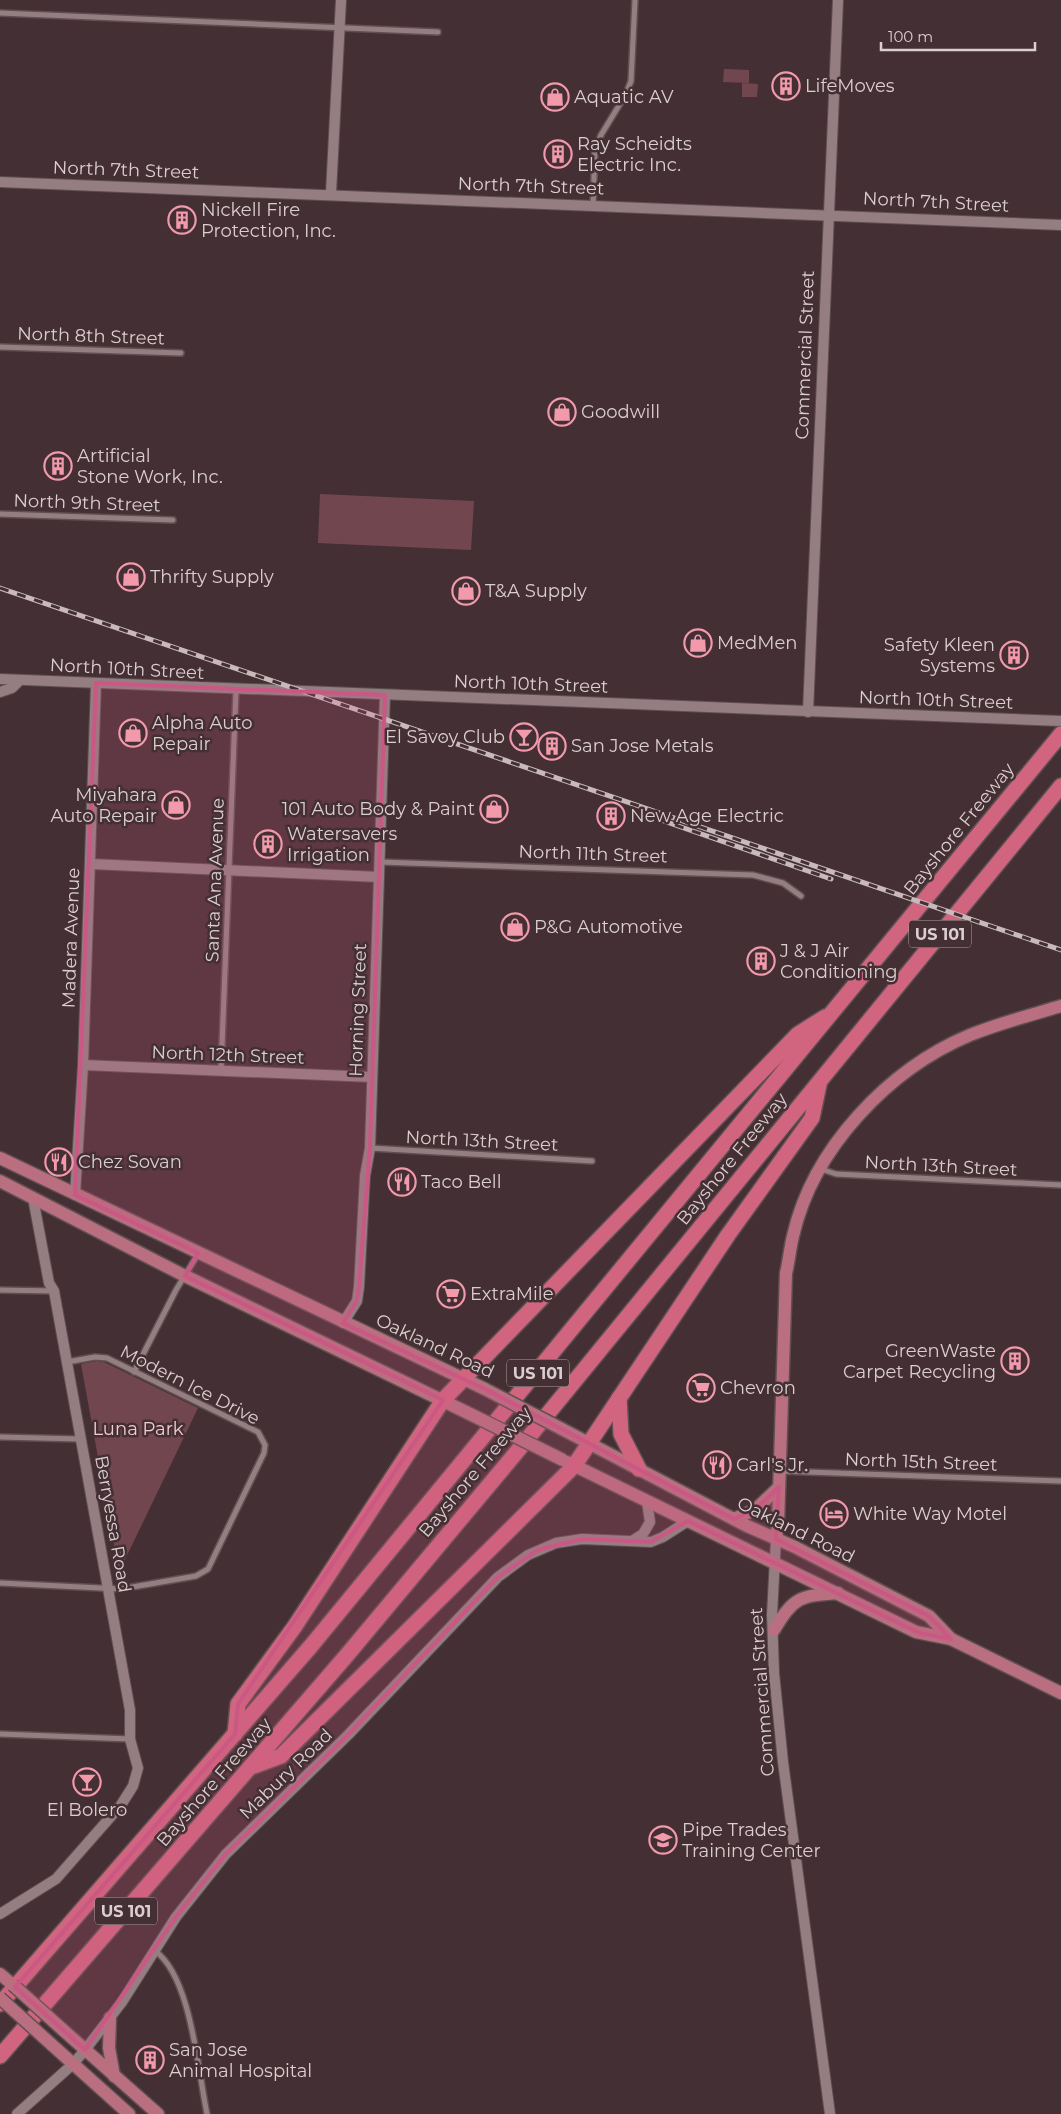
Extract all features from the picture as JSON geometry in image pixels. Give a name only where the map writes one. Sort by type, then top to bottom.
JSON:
[{"type":"highway","name":"Bayshore Freeway","points":[[0,2004],[235,1734],[473,1451],[1061,734]]},
{"type":"highway","name":"Bayshore Freeway","points":[[0,2056],[253,1767],[515,1454],[1061,786]]},
{"type":"highway","points":[[235,1734],[238,1704],[295,1626],[443,1400],[461,1379],[798,1034],[837,1009]]},
{"type":"highway","points":[[253,1767],[281,1756],[569,1463],[584,1440],[619,1398],[728,1235],[812,1118],[820,1082]]},
{"type":"highway","points":[[619,1398],[621,1434],[639,1469]]},
{"type":"main road","name":"Commercial Street","points":[[776,1539],[786,1273],[793,1235],[804,1203],[820,1169],[845,1132],[866,1106],[918,1063],[970,1035],[1061,1006]]},
{"type":"main road","name":"Oakland Road","points":[[0,1158],[485,1389],[734,1519],[929,1616],[951,1638]]},
{"type":"main road","name":"Oakland Road","points":[[0,1182],[185,1276],[443,1400],[646,1502],[919,1633],[951,1638],[1061,1693]]},
{"type":"main road","points":[[734,1519],[756,1509],[779,1487]]},
{"type":"main road","points":[[774,1630],[787,1609],[797,1600],[813,1595],[838,1593]]},
{"type":"main road","points":[[0,1974],[158,2114]]},
{"type":"main road","points":[[0,1998],[130,2114]]},
{"type":"main road","points":[[110,2018],[109,2048],[114,2076]]},
{"type":"street","points":[[331,193],[341,0]]},
{"type":"street","points":[[593,204],[595,150],[601,135],[632,81],[635,0]]},
{"type":"street","name":"Commercial Street","points":[[808,712],[838,0]]},
{"type":"street","points":[[0,13],[438,32]]},
{"type":"street","name":"North 7th Street","points":[[0,182],[331,193],[1061,225]]},
{"type":"street","name":"North 8th Street","points":[[0,347],[181,353]]},
{"type":"street","name":"North 9th Street","points":[[0,514],[173,520]]},
{"type":"street","name":"North 10th Street","points":[[0,679],[236,690],[1061,721]]},
{"type":"street","points":[[0,692],[12,688],[20,680]]},
{"type":"street","name":"Madera Avenue","points":[[75,1195],[83,1065],[96,683]]},
{"type":"street","name":"Santa Ana Avenue","points":[[221,1071],[236,690]]},
{"type":"street","name":"Horning Street","points":[[343,1322],[356,1301],[359,1286],[365,1176],[370,1148],[385,695]]},
{"type":"street","name":"North 11th Street","points":[[380,862],[753,876],[783,883],[801,896]]},
{"type":"street","points":[[90,864],[379,877]]},
{"type":"street","name":"North 12th Street","points":[[83,1065],[372,1077]]},
{"type":"street","name":"North 13th Street","points":[[370,1148],[592,1160]]},
{"type":"street","name":"North 13th Street","points":[[820,1169],[836,1174],[1061,1185]]},
{"type":"street","name":"Berryessa Road","points":[[0,1914],[56,1879],[121,1805],[133,1786],[138,1768],[130,1738],[130,1710],[106,1589],[54,1290],[49,1283],[34,1198]]},
{"type":"street","points":[[134,1372],[198,1253]]},
{"type":"street","points":[[0,1290],[54,1290]]},
{"type":"street","name":"Modern Ice Drive","points":[[0,1583],[121,1589],[196,1576],[208,1569],[264,1453],[265,1445],[258,1432],[134,1372],[101,1358],[66,1362]]},
{"type":"street","points":[[0,1437],[80,1439]]},
{"type":"street","name":"North 15th Street","points":[[780,1471],[1061,1481]]},
{"type":"street","points":[[632,1541],[643,1534],[650,1522],[646,1502]]},
{"type":"street","name":"Mabury Road","points":[[17,2114],[73,2064],[85,2050],[110,2018],[176,1917],[226,1854],[348,1735],[498,1577],[528,1555],[556,1543],[582,1539],[651,1542],[688,1521]]},
{"type":"street","name":"Commercial Street","points":[[776,1539],[772,1615],[774,1673],[783,1762],[830,2114]]},
{"type":"street","points":[[0,1734],[130,1738]]},
{"type":"street","points":[[154,1951],[165,1958],[180,1984],[207,2114]]},
{"type":"highlighted area","points":[[96,683],[385,695],[370,1148],[357,1301],[343,1323],[485,1389],[734,1519],[756,1509],[779,1487],[776,1539],[929,1616],[951,1639],[919,1633],[688,1521],[651,1542],[582,1539],[538,1550],[498,1577],[348,1735],[226,1854],[176,1917],[85,2050],[15,1987],[235,1734],[238,1704],[443,1400],[185,1276],[198,1253],[75,1195]]},
{"type":"green space","points":[[724,69],[749,70],[749,83],[723,82]]},
{"type":"green space","points":[[742,83],[758,84],[757,97],[742,97]]},
{"type":"green space","points":[[320,494],[474,501],[471,550],[318,543]]},
{"type":"green space","name":"Luna Park","points":[[97,1361],[104,1362],[198,1408],[119,1572],[81,1364]]},
{"type":"railway","points":[[0,588],[1061,950]]},
{"type":"railway","points":[[658,819],[831,879]]},
{"type":"place","name":"LifeMoves","points":[[786,86]]},
{"type":"place","name":"Aquatic AV","points":[[555,97]]},
{"type":"place","name":"Ray Scheidts Electric Inc.","points":[[558,154]]},
{"type":"place","name":"Nickell Fire Protection, Inc.","points":[[182,220]]},
{"type":"place","name":"Goodwill","points":[[562,412]]},
{"type":"place","name":"Artificial Stone Work, Inc.","points":[[58,466]]},
{"type":"place","name":"Thrifty Supply","points":[[131,577]]},
{"type":"place","name":"T&A Supply","points":[[466,591]]},
{"type":"place","name":"MedMen","points":[[698,643]]},
{"type":"place","name":"Safety Kleen Systems","points":[[1014,655]]},
{"type":"place","name":"Alpha Auto Repair","points":[[133,733]]},
{"type":"place","name":"El Savoy Club","points":[[524,737]]},
{"type":"place","name":"San Jose Metals","points":[[552,746]]},
{"type":"place","name":"Miyahara Auto Repair","points":[[176,805]]},
{"type":"place","name":"101 Auto Body & Paint","points":[[494,809]]},
{"type":"place","name":"New Age Electric","points":[[611,816]]},
{"type":"place","name":"Watersavers Irrigation","points":[[268,844]]},
{"type":"place","name":"P&G Automotive","points":[[515,927]]},
{"type":"place","name":"J & J Air Conditioning","points":[[761,961]]},
{"type":"place","name":"Chez Sovan","points":[[59,1162]]},
{"type":"place","name":"Taco Bell","points":[[402,1182]]},
{"type":"place","name":"ExtraMile","points":[[451,1294]]},
{"type":"place","name":"GreenWaste Carpet Recycling","points":[[1015,1361]]},
{"type":"place","name":"Chevron","points":[[701,1388]]},
{"type":"place","name":"Carl's Jr.","points":[[717,1465]]},
{"type":"place","name":"White Way Motel","points":[[834,1514]]},
{"type":"place","name":"El Bolero","points":[[87,1782]]},
{"type":"place","name":"Pipe Trades Training Center","points":[[663,1840]]},
{"type":"place","name":"San Jose Animal Hospital","points":[[150,2060]]}]
